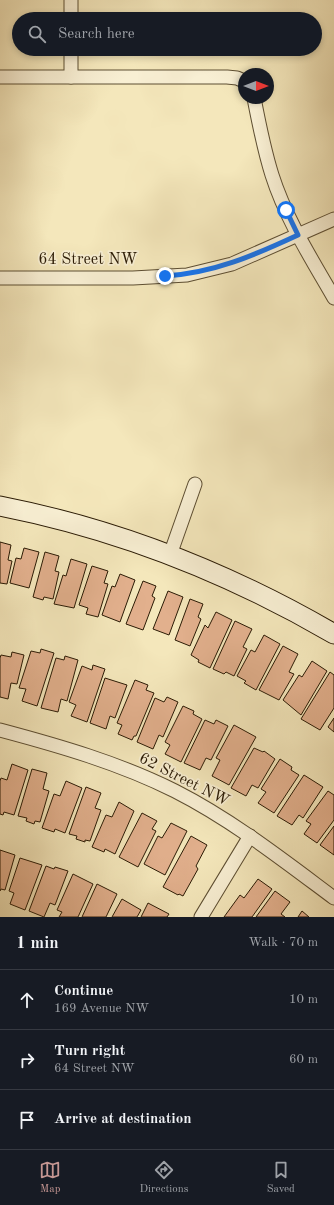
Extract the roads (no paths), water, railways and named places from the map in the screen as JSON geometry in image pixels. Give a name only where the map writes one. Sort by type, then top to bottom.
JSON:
[{"type":"street","points":[[71,0],[71,12]]},
{"type":"street","points":[[71,56],[71,77]]},
{"type":"street","points":[[0,77],[227,77],[238,78]]},
{"type":"street","points":[[255,104],[272,176],[298,235],[334,298]]},
{"type":"street","name":"64 Street NW","points":[[0,278],[133,278],[187,275],[232,264],[334,219]]},
{"type":"street","points":[[170,555],[195,484]]},
{"type":"street","points":[[0,506],[118,537],[170,555],[268,598],[334,634]]},
{"type":"street","name":"62 Street NW","points":[[0,730],[66,748],[121,767],[175,791],[250,836],[334,898]]},
{"type":"street","points":[[201,917],[250,836]]}]
